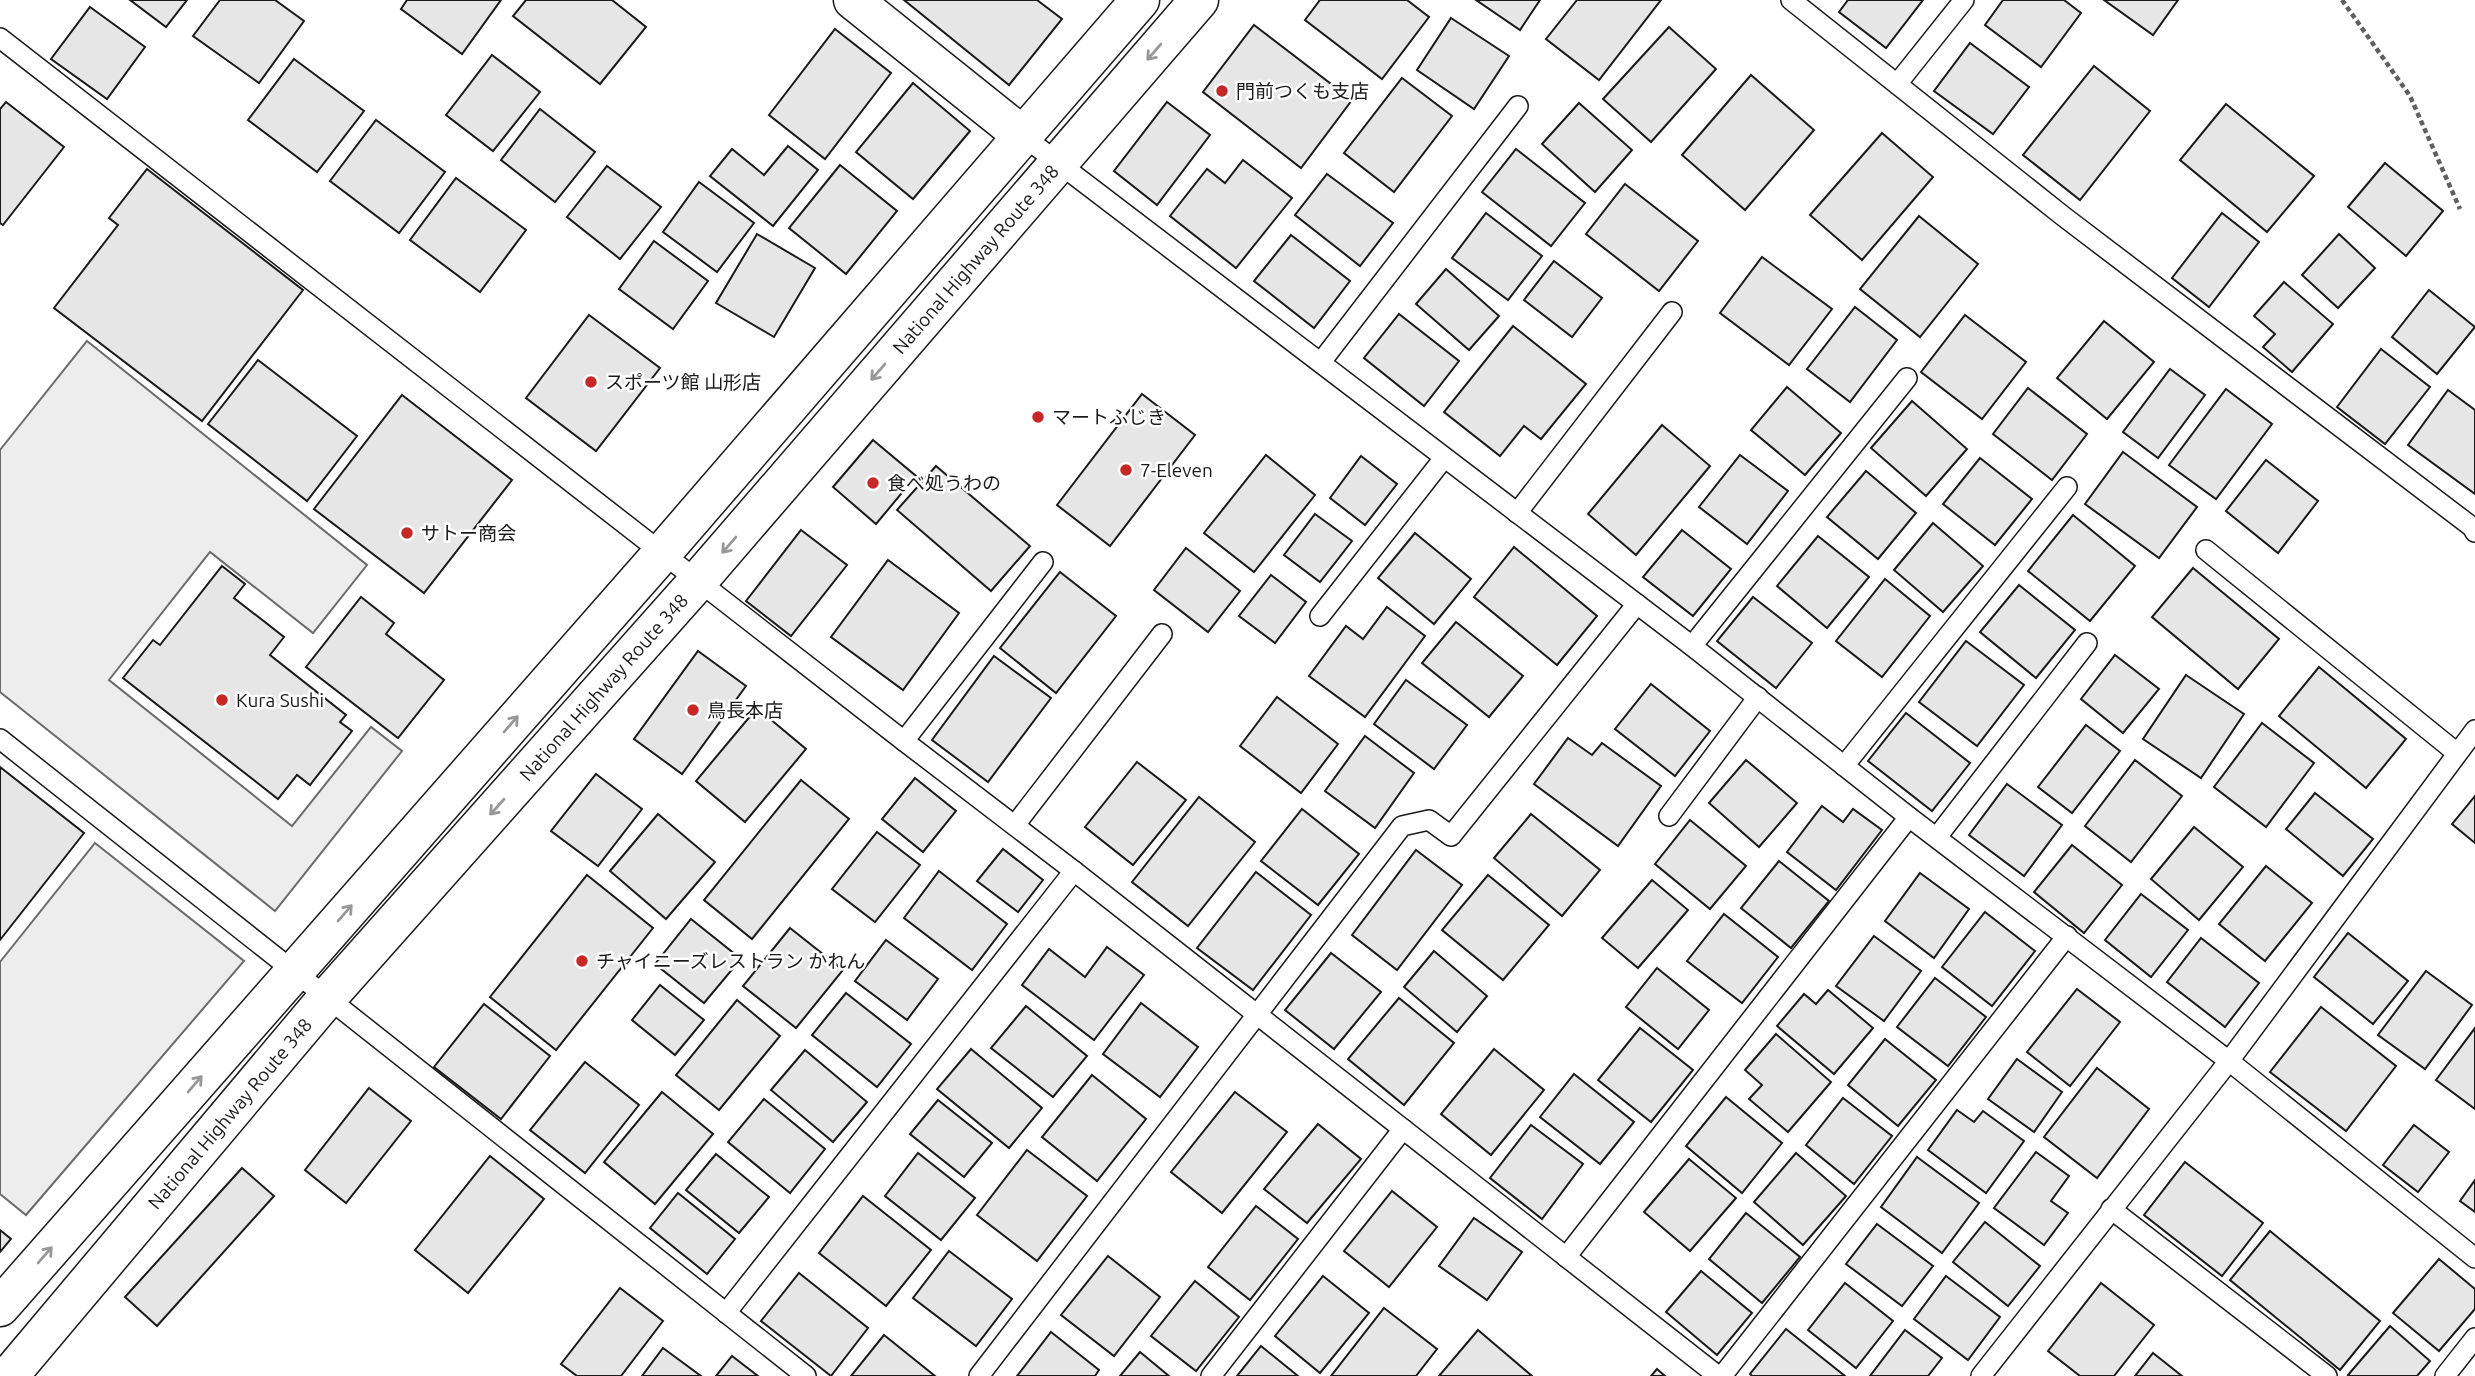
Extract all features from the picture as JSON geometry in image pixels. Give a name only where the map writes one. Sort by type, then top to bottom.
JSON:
[{"type":"main road","points":[[853,0],[1023,136]]},
{"type":"main road","points":[[0,1307],[663,552],[1140,0]]},
{"type":"main road","name":"National Highway Route 348","points":[[9,1376],[327,998],[698,581],[1199,0]]},
{"type":"lane","points":[[1791,0],[2063,216],[2472,527],[2475,532]]},
{"type":"lane","points":[[1897,84],[1964,0]]},
{"type":"lane","points":[[0,38],[1720,1376],[2067,936]]},
{"type":"lane","points":[[1321,362],[1518,106]]},
{"type":"lane","points":[[1023,136],[1692,646],[1909,817],[2229,1061],[2475,1258]]},
{"type":"lane","points":[[1517,513],[1672,312]]},
{"type":"lane","points":[[1692,646],[1907,378]]},
{"type":"lane","points":[[1320,617],[1444,458]]},
{"type":"lane","points":[[1844,766],[2067,487]]},
{"type":"lane","points":[[2206,550],[2456,753]]},
{"type":"lane","points":[[904,741],[1043,562]]},
{"type":"lane","points":[[979,1376],[1402,826],[1429,820],[1451,836],[1637,604]]},
{"type":"lane","points":[[1015,825],[1162,634]]},
{"type":"lane","points":[[1937,837],[2087,643]]},
{"type":"lane","points":[[1669,816],[1758,697]]},
{"type":"lane","points":[[1981,1376],[2229,1061],[2475,730]]},
{"type":"lane","points":[[0,739],[806,1376]]},
{"type":"lane","points":[[1566,1257],[1909,817]]},
{"type":"lane","points":[[726,1314],[1074,871]]},
{"type":"lane","points":[[1212,1376],[1403,1129]]},
{"type":"lane","points":[[2111,1209],[2327,1376]]},
{"type":"lane","points":[[2445,1376],[2475,1338]]},
{"type":"path","points":[[2342,0],[2410,96],[2460,209]]},
{"type":"shaded area","points":[[87,341],[367,565],[313,633],[210,552],[109,680],[292,826],[371,727],[402,751],[275,911],[0,692],[0,450]]},
{"type":"shaded area","points":[[95,843],[244,961],[26,1215],[0,1194],[0,962]]},
{"type":"building","points":[[130,0],[187,0],[166,27]]},
{"type":"building","points":[[220,0],[275,0],[304,21],[259,83],[193,36]]},
{"type":"building","points":[[407,0],[501,0],[462,54],[401,9]]},
{"type":"building","points":[[526,0],[612,0],[646,27],[600,84],[513,16]]},
{"type":"building","points":[[904,0],[1037,0],[1062,19],[1009,85]]},
{"type":"building","points":[[1320,0],[1407,0],[1429,17],[1382,79],[1305,20]]},
{"type":"building","points":[[1476,0],[1540,0],[1520,30]]},
{"type":"building","points":[[1577,0],[1661,0],[1599,80],[1546,39]]},
{"type":"building","points":[[1848,0],[1923,0],[1886,48],[1839,12]]},
{"type":"building","points":[[2003,0],[2064,0],[2081,13],[2041,67],[1985,25]]},
{"type":"building","points":[[2104,0],[2178,0],[2153,35]]},
{"type":"building","points":[[90,7],[145,47],[107,99],[51,59]]},
{"type":"building","points":[[1451,18],[1509,56],[1474,109],[1417,70]]},
{"type":"building","points":[[1254,25],[1352,100],[1301,168],[1203,92]]},
{"type":"building","points":[[1669,27],[1716,69],[1651,142],[1603,99]]},
{"type":"building","points":[[835,29],[891,73],[825,159],[769,115]]},
{"type":"building","points":[[1970,43],[2029,87],[1993,134],[1934,91]]},
{"type":"building","points":[[492,55],[540,92],[493,151],[446,115]]},
{"type":"building","points":[[294,59],[364,111],[317,172],[248,120]]},
{"type":"building","points":[[2094,66],[2150,111],[2080,200],[2023,155]]},
{"type":"building","points":[[1751,75],[1814,130],[1745,210],[1682,155]]},
{"type":"building","points":[[1402,78],[1452,116],[1394,192],[1344,153]]},
{"type":"building","points":[[913,83],[970,131],[913,199],[856,152]]},
{"type":"building","points":[[6,102],[64,147],[3,225],[0,223],[0,109]]},
{"type":"building","points":[[1167,102],[1210,135],[1157,205],[1114,171]]},
{"type":"building","points":[[1579,103],[1632,150],[1595,192],[1542,144]]},
{"type":"building","points":[[2226,104],[2314,176],[2267,232],[2180,160]]},
{"type":"building","points":[[540,109],[595,152],[555,202],[501,160]]},
{"type":"building","points":[[376,120],[445,172],[399,233],[330,181]]},
{"type":"building","points":[[1882,133],[1933,177],[1862,260],[1810,215]]},
{"type":"building","points":[[788,146],[818,170],[773,226],[710,176],[732,149],[764,175]]},
{"type":"building","points":[[1516,149],[1585,203],[1551,246],[1482,192]]},
{"type":"building","points":[[1243,160],[1292,198],[1236,268],[1170,216],[1207,169],[1225,183]]},
{"type":"building","points":[[2385,163],[2443,211],[2406,256],[2348,207]]},
{"type":"building","points":[[840,165],[897,211],[846,274],[789,228]]},
{"type":"building","points":[[607,166],[661,207],[620,259],[567,217]]},
{"type":"building","points":[[147,169],[303,290],[202,421],[54,308],[118,225],[109,218]]},
{"type":"building","points":[[1327,174],[1393,223],[1360,266],[1295,215]]},
{"type":"building","points":[[456,178],[526,230],[480,292],[410,240]]},
{"type":"building","points":[[699,182],[754,223],[717,272],[663,232]]},
{"type":"building","points":[[1625,184],[1698,241],[1659,291],[1586,234]]},
{"type":"building","points":[[1486,213],[1542,256],[1508,300],[1452,258]]},
{"type":"building","points":[[2222,213],[2259,242],[2209,307],[2172,278]]},
{"type":"building","points":[[1919,216],[1978,264],[1920,337],[1860,289]]},
{"type":"building","points":[[757,234],[815,268],[774,337],[716,303]]},
{"type":"building","points":[[2339,234],[2375,268],[2338,308],[2302,275]]},
{"type":"building","points":[[1291,235],[1350,281],[1314,328],[1254,281]]},
{"type":"building","points":[[654,241],[708,281],[673,329],[619,289]]},
{"type":"building","points":[[1762,257],[1832,309],[1789,365],[1720,313]]},
{"type":"building","points":[[1554,261],[1602,298],[1572,337],[1524,300]]},
{"type":"building","points":[[1446,269],[1499,316],[1469,350],[1416,304]]},
{"type":"building","points":[[2284,282],[2333,324],[2292,372],[2263,347],[2275,334],[2254,316]]},
{"type":"building","points":[[2429,290],[2475,327],[2437,374],[2392,337]]},
{"type":"building","points":[[1855,307],[1897,340],[1850,402],[1807,369]]},
{"type":"building","points":[[1399,314],[1459,361],[1424,406],[1364,358]]},
{"type":"building","points":[[589,315],[660,368],[596,451],[526,398]]},
{"type":"building","points":[[1965,315],[2026,362],[1982,419],[1921,372]]},
{"type":"building","points":[[2104,321],[2154,362],[2107,419],[2057,378]]},
{"type":"building","points":[[1513,326],[1586,384],[1541,439],[1524,426],[1500,456],[1444,412]]},
{"type":"building","points":[[2381,349],[2430,387],[2385,444],[2337,407]]},
{"type":"building","points":[[258,360],[357,436],[307,501],[208,424]]},
{"type":"building","points":[[2170,369],[2205,395],[2158,458],[2123,432]]},
{"type":"building","points":[[1787,387],[1841,433],[1805,475],[1751,430]]},
{"type":"building","points":[[2028,388],[2087,434],[2052,480],[1993,434]]},
{"type":"building","points":[[2226,389],[2272,424],[2216,499],[2169,465]]},
{"type":"building","points":[[2448,390],[2475,410],[2475,494],[2408,445]]},
{"type":"building","name":"7-Eleven","points":[[1142,394],[1195,435],[1110,546],[1057,505]]},
{"type":"building","points":[[402,395],[512,480],[424,593],[314,509]]},
{"type":"building","points":[[1912,401],[1967,449],[1926,496],[1871,448]]},
{"type":"building","points":[[1662,425],[1710,466],[1636,555],[1588,514]]},
{"type":"building","points":[[873,440],[916,476],[876,524],[833,487]]},
{"type":"building","points":[[2123,452],[2197,507],[2159,558],[2085,504]]},
{"type":"building","points":[[1266,455],[1315,495],[1254,572],[1204,533]]},
{"type":"building","points":[[1740,455],[1788,491],[1747,544],[1699,507]]},
{"type":"building","points":[[1361,456],[1397,484],[1365,525],[1330,498]]},
{"type":"building","points":[[1980,458],[2032,499],[1995,545],[1943,504]]},
{"type":"building","points":[[2266,460],[2318,501],[2278,553],[2226,511]]},
{"type":"building","points":[[936,466],[1030,546],[991,591],[897,510]]},
{"type":"building","points":[[1866,471],[1916,513],[1878,559],[1827,517]]},
{"type":"building","points":[[1315,514],[1352,541],[1320,582],[1284,555]]},
{"type":"building","points":[[2073,515],[2135,566],[2090,621],[2028,571]]},
{"type":"building","points":[[1933,523],[1983,566],[1943,612],[1894,570]]},
{"type":"building","points":[[801,530],[847,565],[791,636],[746,601]]},
{"type":"building","points":[[1682,530],[1731,569],[1693,616],[1643,577]]},
{"type":"building","points":[[1415,533],[1471,579],[1434,624],[1378,578]]},
{"type":"building","points":[[1818,536],[1869,577],[1827,628],[1777,586]]},
{"type":"building","points":[[1514,547],[1597,616],[1557,665],[1474,597]]},
{"type":"building","points":[[1186,548],[1240,591],[1208,632],[1154,590]]},
{"type":"building","points":[[888,560],[959,613],[903,690],[831,637]]},
{"type":"building","points":[[222,566],[245,584],[234,598],[284,637],[270,655],[346,715],[340,722],[352,731],[310,785],[297,775],[278,799],[123,678],[153,640],[160,645]]},
{"type":"building","points":[[2193,568],[2279,639],[2238,689],[2152,617]]},
{"type":"building","points":[[1060,572],[1116,616],[1056,693],[1000,648]]},
{"type":"building","points":[[1271,575],[1306,602],[1275,643],[1239,616]]},
{"type":"building","points":[[1885,579],[1930,616],[1882,677],[1836,641]]},
{"type":"building","points":[[2019,585],[2075,630],[2036,678],[1980,632]]},
{"type":"building","points":[[361,597],[394,623],[386,634],[444,680],[398,738],[306,667]]},
{"type":"building","points":[[1753,597],[1812,643],[1776,688],[1717,641]]},
{"type":"building","points":[[1387,607],[1425,636],[1365,717],[1309,676],[1346,626],[1363,639]]},
{"type":"building","points":[[1456,622],[1523,676],[1489,717],[1422,663]]},
{"type":"building","points":[[1966,641],[2024,685],[1977,746],[1919,702]]},
{"type":"building","points":[[698,651],[746,686],[682,774],[634,739]]},
{"type":"building","points":[[2115,655],[2159,689],[2123,733],[2081,699]]},
{"type":"building","points":[[994,656],[1051,698],[988,782],[932,740]]},
{"type":"building","points":[[2319,667],[2406,739],[2366,788],[2279,716]]},
{"type":"building","points":[[2186,675],[2244,714],[2201,778],[2143,739]]},
{"type":"building","points":[[1406,680],[1467,725],[1434,769],[1374,724]]},
{"type":"building","points":[[1651,684],[1710,731],[1675,776],[1615,729]]},
{"type":"building","points":[[1277,697],[1338,744],[1301,793],[1240,746]]},
{"type":"building","points":[[757,708],[806,749],[745,822],[696,781]]},
{"type":"building","points":[[1906,713],[1970,763],[1932,811],[1868,761]]},
{"type":"building","points":[[2262,723],[2314,763],[2266,827],[2214,787]]},
{"type":"building","points":[[2086,725],[2120,751],[2072,813],[2038,787]]},
{"type":"building","points":[[1365,736],[1414,773],[1375,828],[1325,791]]},
{"type":"building","points":[[1568,738],[1592,755],[1602,743],[1661,786],[1618,846],[1534,784]]},
{"type":"building","points":[[1746,760],[1797,803],[1759,847],[1709,803]]},
{"type":"building","points":[[2135,760],[2182,796],[2131,862],[2085,826]]},
{"type":"building","points":[[1137,762],[1186,800],[1133,865],[1085,827]]},
{"type":"building","points":[[0,767],[84,833],[0,940]]},
{"type":"building","points":[[596,774],[642,809],[598,866],[551,831]]},
{"type":"building","points":[[915,778],[956,811],[923,852],[882,819]]},
{"type":"building","points":[[801,780],[849,819],[752,939],[704,900]]},
{"type":"building","points":[[2007,784],[2062,825],[2024,876],[1969,835]]},
{"type":"building","points":[[2315,793],[2373,839],[2343,876],[2286,829]]},
{"type":"building","points":[[2475,796],[2475,843],[2452,824]]},
{"type":"building","points":[[1199,797],[1255,842],[1188,926],[1132,882]]},
{"type":"building","points":[[1822,806],[1843,822],[1853,809],[1882,830],[1836,890],[1787,852]]},
{"type":"building","points":[[1302,809],[1359,854],[1318,905],[1261,861]]},
{"type":"building","points":[[658,814],[715,862],[666,919],[610,871]]},
{"type":"building","points":[[1531,814],[1600,870],[1562,916],[1494,858]]},
{"type":"building","points":[[1690,820],[1746,866],[1710,909],[1655,864]]},
{"type":"building","points":[[2194,827],[2243,867],[2199,920],[2151,879]]},
{"type":"building","points":[[877,832],[920,865],[875,922],[832,889]]},
{"type":"building","points":[[2072,845],[2122,885],[2084,933],[2034,892]]},
{"type":"building","points":[[1003,849],[1043,880],[1018,912],[977,881]]},
{"type":"building","points":[[1416,850],[1462,885],[1397,970],[1352,935]]},
{"type":"building","points":[[1779,861],[1829,901],[1791,948],[1741,908]]},
{"type":"building","points":[[2266,866],[2312,903],[2265,961],[2219,924]]},
{"type":"building","points":[[939,871],[1007,924],[972,970],[904,918]]},
{"type":"building","points":[[1256,872],[1311,915],[1253,990],[1197,948]]},
{"type":"building","points":[[1920,873],[1969,909],[1934,958],[1885,921]]},
{"type":"building","points":[[587,875],[653,928],[556,1050],[490,997]]},
{"type":"building","points":[[1488,875],[1549,925],[1503,980],[1442,930]]},
{"type":"building","points":[[1652,880],[1688,910],[1638,968],[1602,938]]},
{"type":"building","points":[[2141,894],[2188,930],[2151,977],[2105,940]]},
{"type":"building","points":[[1985,912],[2035,951],[1992,1006],[1942,967]]},
{"type":"building","points":[[1724,914],[1778,957],[1742,1003],[1687,961]]},
{"type":"building","points":[[691,919],[741,959],[704,1003],[655,964]]},
{"type":"building","points":[[790,928],[843,970],[796,1028],[743,986]]},
{"type":"building","points":[[2348,933],[2408,981],[2373,1024],[2314,977]]},
{"type":"building","points":[[1874,936],[1921,971],[1884,1021],[1836,986]]},
{"type":"building","points":[[2201,938],[2259,983],[2225,1027],[2167,982]]},
{"type":"building","points":[[886,940],[938,979],[907,1020],[855,981]]},
{"type":"building","points":[[1107,947],[1144,975],[1094,1040],[1022,985],[1049,949],[1085,977]]},
{"type":"building","points":[[1434,951],[1487,996],[1457,1032],[1404,987]]},
{"type":"building","points":[[1331,953],[1381,992],[1334,1049],[1285,1010]]},
{"type":"building","points":[[1657,968],[1709,1010],[1678,1049],[1626,1007]]},
{"type":"building","points":[[2426,971],[2472,1005],[2425,1069],[2378,1035]]},
{"type":"building","points":[[1935,978],[1986,1017],[1948,1066],[1897,1027]]},
{"type":"building","points":[[660,985],[704,1020],[675,1055],[632,1020]]},
{"type":"building","points":[[2077,989],[2120,1022],[2070,1086],[2027,1052]]},
{"type":"building","points":[[1828,990],[1873,1028],[1834,1074],[1777,1026],[1804,994],[1816,1004]]},
{"type":"building","points":[[846,993],[911,1044],[877,1087],[812,1035]]},
{"type":"building","points":[[1399,998],[1454,1043],[1404,1105],[1348,1059]]},
{"type":"building","points":[[737,1000],[780,1036],[719,1110],[676,1075]]},
{"type":"building","points":[[1141,1003],[1198,1047],[1160,1097],[1103,1054]]},
{"type":"building","points":[[484,1004],[550,1056],[501,1119],[434,1067]]},
{"type":"building","points":[[1026,1006],[1087,1056],[1053,1097],[991,1048]]},
{"type":"building","points":[[2321,1007],[2396,1066],[2346,1131],[2270,1072]]},
{"type":"building","points":[[1640,1028],[1693,1070],[1651,1122],[1598,1080]]},
{"type":"building","points":[[2475,1028],[2475,1109],[2436,1080]]},
{"type":"building","points":[[1776,1034],[1831,1082],[1788,1132],[1749,1099],[1762,1085],[1745,1070]]},
{"type":"building","points":[[1885,1039],[1936,1080],[1898,1126],[1848,1085]]},
{"type":"building","points":[[971,1049],[1042,1108],[1009,1148],[937,1089]]},
{"type":"building","points":[[1494,1049],[1544,1090],[1491,1155],[1441,1114]]},
{"type":"building","points":[[805,1050],[867,1102],[833,1142],[771,1090]]},
{"type":"building","points":[[2017,1059],[2062,1092],[2034,1132],[1988,1099]]},
{"type":"building","points":[[585,1062],[639,1105],[585,1173],[530,1130]]},
{"type":"building","points":[[2097,1068],[2149,1109],[2097,1178],[2044,1137]]},
{"type":"building","points":[[1574,1074],[1634,1122],[1600,1164],[1540,1117]]},
{"type":"building","points":[[1092,1075],[1146,1119],[1097,1181],[1042,1137]]},
{"type":"building","points":[[369,1088],[411,1121],[346,1203],[305,1170]]},
{"type":"building","points":[[662,1092],[713,1134],[655,1204],[604,1162]]},
{"type":"building","points":[[1235,1092],[1287,1132],[1222,1213],[1171,1172]]},
{"type":"building","points":[[1726,1097],[1782,1143],[1742,1193],[1686,1146]]},
{"type":"building","points":[[1843,1098],[1892,1136],[1854,1184],[1806,1145]]},
{"type":"building","points":[[764,1099],[825,1149],[790,1193],[728,1142]]},
{"type":"building","points":[[938,1100],[992,1143],[964,1177],[910,1134]]},
{"type":"building","points":[[1957,1110],[1974,1122],[1983,1111],[2024,1141],[1986,1193],[1928,1150]]},
{"type":"building","points":[[1318,1124],[1361,1159],[1307,1223],[1264,1189]]},
{"type":"building","points":[[1531,1125],[1583,1164],[1542,1219],[1490,1178]]},
{"type":"building","points":[[2414,1125],[2449,1152],[2418,1192],[2383,1165]]},
{"type":"building","points":[[1027,1150],[1087,1196],[1037,1261],[977,1215]]},
{"type":"building","points":[[2036,1152],[2069,1176],[2051,1201],[2068,1213],[2044,1245],[1994,1208]]},
{"type":"building","points":[[918,1153],[975,1198],[941,1240],[885,1196]]},
{"type":"building","points":[[1796,1153],[1846,1196],[1803,1245],[1754,1202]]},
{"type":"building","points":[[716,1154],[769,1197],[739,1233],[686,1190]]},
{"type":"building","points":[[490,1156],[544,1199],[468,1293],[415,1250]]},
{"type":"building","points":[[1917,1157],[1979,1203],[1942,1253],[1881,1207]]},
{"type":"building","points":[[1689,1159],[1736,1198],[1690,1251],[1644,1212]]},
{"type":"building","points":[[2185,1162],[2263,1223],[2222,1276],[2144,1215]]},
{"type":"building","points":[[242,1168],[274,1196],[157,1326],[125,1297]]},
{"type":"building","points":[[2475,1180],[2475,1212],[2460,1201]]},
{"type":"building","points":[[1392,1191],[1437,1227],[1389,1287],[1344,1251]]},
{"type":"building","points":[[678,1193],[735,1239],[707,1274],[650,1228]]},
{"type":"building","points":[[863,1196],[931,1250],[886,1306],[819,1253]]},
{"type":"building","points":[[1256,1206],[1298,1239],[1250,1300],[1208,1267]]},
{"type":"building","points":[[1746,1213],[1800,1257],[1762,1303],[1709,1259]]},
{"type":"building","points":[[1474,1218],[1522,1252],[1487,1300],[1439,1266]]},
{"type":"building","points":[[1985,1222],[2040,1266],[2008,1306],[1953,1262]]},
{"type":"building","points":[[1877,1224],[1933,1266],[1902,1306],[1846,1264]]},
{"type":"building","points":[[0,1230],[11,1239],[0,1252]]},
{"type":"building","points":[[2270,1231],[2380,1321],[2340,1370],[2230,1280]]},
{"type":"building","points":[[949,1251],[1012,1299],[976,1346],[913,1298]]},
{"type":"building","points":[[1108,1256],[1160,1297],[1114,1356],[1061,1315]]},
{"type":"building","points":[[2439,1259],[2475,1289],[2475,1309],[2439,1351],[2393,1313]]},
{"type":"building","points":[[1701,1271],[1752,1313],[1717,1355],[1666,1312]]},
{"type":"building","points":[[799,1273],[868,1328],[831,1376],[761,1321]]},
{"type":"building","points":[[1323,1276],[1369,1313],[1320,1373],[1275,1336]]},
{"type":"building","points":[[1946,1276],[2000,1317],[1968,1360],[1914,1319]]},
{"type":"building","points":[[1195,1281],[1239,1317],[1196,1371],[1151,1336]]},
{"type":"building","points":[[1845,1283],[1893,1321],[1856,1368],[1808,1330]]},
{"type":"building","points":[[2101,1283],[2154,1325],[2114,1376],[2080,1376],[2048,1351]]},
{"type":"building","points":[[620,1288],[663,1321],[621,1376],[577,1376],[561,1364]]},
{"type":"building","points":[[1384,1308],[1437,1349],[1416,1376],[1331,1376]]},
{"type":"building","points":[[2390,1326],[2430,1361],[2417,1376],[2348,1375]]},
{"type":"building","points":[[1786,1329],[1845,1376],[1752,1376],[1750,1374]]},
{"type":"building","points":[[1478,1330],[1532,1376],[1439,1376]]},
{"type":"building","points":[[1905,1330],[1942,1358],[1928,1376],[1870,1376]]},
{"type":"building","points":[[1051,1332],[1099,1370],[1095,1376],[1017,1376]]},
{"type":"building","points":[[884,1335],[935,1376],[851,1376]]},
{"type":"building","points":[[1261,1346],[1298,1376],[1237,1376]]},
{"type":"building","points":[[663,1348],[701,1376],[642,1376]]},
{"type":"building","points":[[1140,1352],[1169,1376],[1120,1376]]},
{"type":"building","points":[[2153,1353],[2182,1376],[2135,1376]]},
{"type":"building","points":[[732,1356],[758,1376],[716,1376]]},
{"type":"building","points":[[1657,1369],[1665,1376],[1651,1376]]},
{"type":"place","name":"門前つくも支店","points":[[1222,91]]},
{"type":"place","name":"スポーツ館 山形店","points":[[591,382]]},
{"type":"place","name":"マートふじき","points":[[1038,417]]},
{"type":"place","name":"7-Eleven","points":[[1126,470]]},
{"type":"place","name":"食べ処うわの","points":[[873,483]]},
{"type":"place","name":"サトー商会","points":[[407,533]]},
{"type":"place","name":"Kura Sushi","points":[[222,700]]},
{"type":"place","name":"鳥長本店","points":[[693,710]]},
{"type":"place","name":"チャイニーズレストラン かれん","points":[[582,961]]}]
